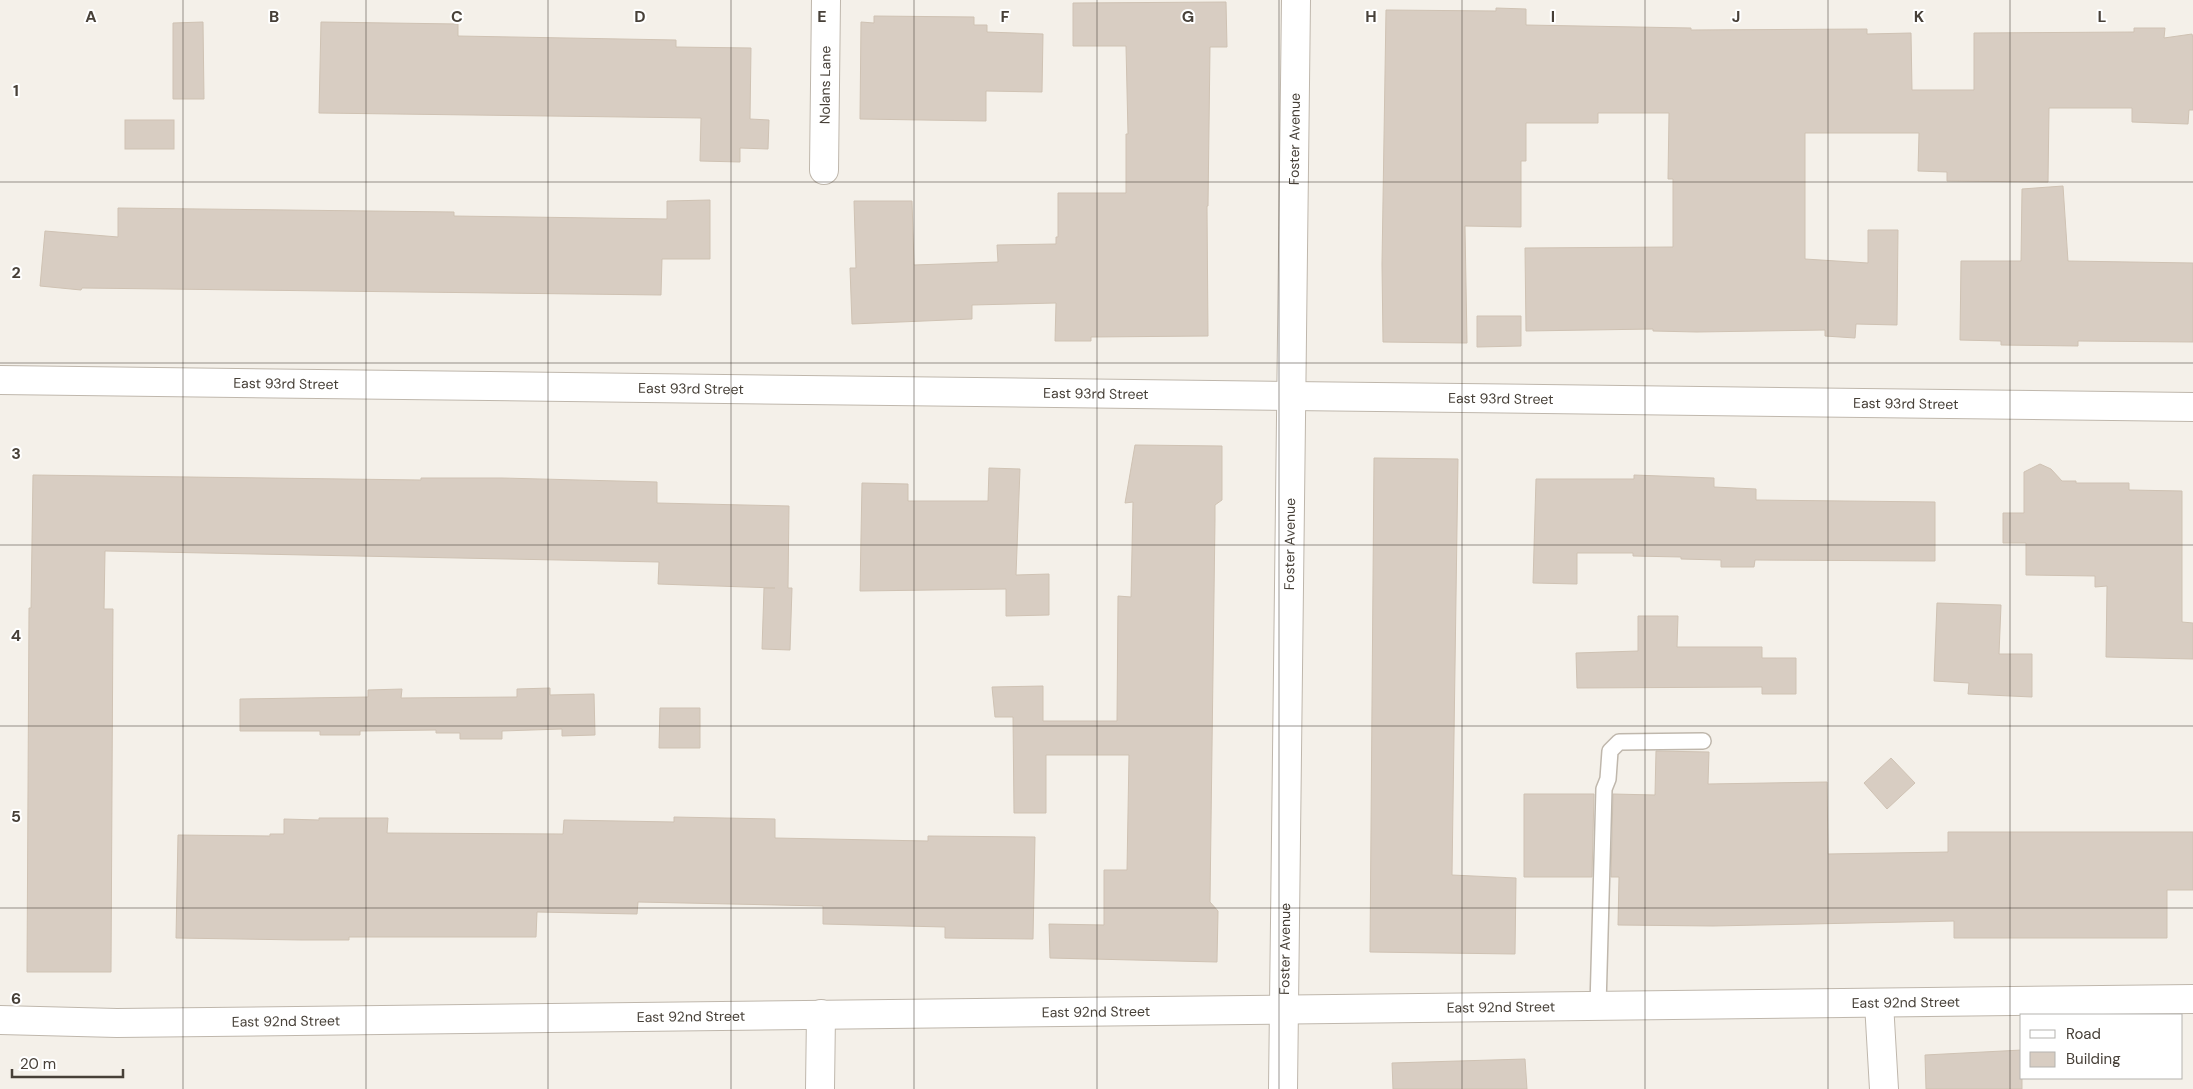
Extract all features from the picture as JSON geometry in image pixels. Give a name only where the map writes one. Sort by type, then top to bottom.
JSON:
[{"type":"street","name":"Nolans Lane","points":[[824,170],[826,0]]},
{"type":"street","name":"Foster Avenue","points":[[1283,1089],[1296,0]]},
{"type":"street","name":"East 93rd Street","points":[[0,380],[2193,407]]},
{"type":"street","name":"East 92nd Street","points":[[0,1020],[118,1023],[2193,1000]]},
{"type":"street","points":[[1879,1003],[1884,1089]]},
{"type":"street","points":[[820,1089],[821,1014]]},
{"type":"lane","points":[[1598,1006],[1604,789],[1608,779],[1610,751],[1620,742],[1703,741]]},
{"type":"building","points":[[1226,2],[1227,47],[1210,47],[1207,206],[1208,336],[1091,337],[1091,341],[1055,341],[1056,303],[972,305],[972,319],[852,324],[850,268],[856,268],[854,201],[912,201],[914,265],[998,262],[997,245],[1056,244],[1056,237],[1058,237],[1058,193],[1126,193],[1126,134],[1128,134],[1126,46],[1073,46],[1073,3]]},
{"type":"building","points":[[1496,8],[1526,9],[1526,25],[1691,28],[1691,30],[1867,29],[1867,34],[1911,33],[1912,90],[1974,90],[1974,33],[2134,32],[2134,28],[2165,28],[2164,38],[2192,34],[2193,110],[2189,110],[2188,124],[2132,122],[2132,108],[2049,108],[2048,182],[1947,181],[1947,172],[1918,171],[1919,133],[1805,133],[1805,259],[1868,263],[1868,230],[1898,230],[1897,325],[1856,324],[1855,338],[1825,336],[1825,330],[1697,332],[1653,331],[1653,329],[1526,331],[1525,248],[1673,247],[1673,179],[1668,179],[1669,113],[1598,113],[1598,123],[1526,123],[1526,161],[1521,161],[1521,227],[1465,226],[1467,343],[1383,342],[1382,264],[1386,10],[1496,11]]},
{"type":"building","points":[[874,16],[974,17],[974,25],[987,25],[987,32],[1043,34],[1042,92],[986,91],[986,121],[860,119],[861,22],[874,23]]},
{"type":"building","points":[[203,22],[204,99],[173,99],[173,23]]},
{"type":"building","points":[[321,22],[458,24],[458,36],[676,40],[676,47],[751,48],[750,119],[769,120],[768,149],[740,148],[740,162],[700,161],[701,118],[319,113]]},
{"type":"building","points":[[125,120],[174,120],[174,149],[125,149]]},
{"type":"building","points":[[2063,186],[2068,261],[2193,263],[2193,342],[2078,341],[2078,346],[2001,345],[2001,341],[1960,340],[1961,261],[2021,261],[2022,189]]},
{"type":"building","points":[[710,200],[710,259],[662,259],[661,295],[82,288],[81,290],[40,286],[45,231],[118,237],[118,208],[454,212],[454,216],[667,219],[667,201]]},
{"type":"building","points":[[1477,316],[1521,316],[1521,346],[1477,347]]},
{"type":"building","points":[[1135,445],[1222,446],[1222,500],[1215,505],[1210,902],[1218,911],[1217,962],[1050,958],[1049,924],[1104,925],[1104,870],[1127,870],[1129,755],[1046,755],[1046,813],[1014,813],[1013,717],[995,717],[992,687],[1043,686],[1043,721],[1117,721],[1118,596],[1131,597],[1133,502],[1125,503]]},
{"type":"building","points":[[1374,458],[1458,459],[1452,875],[1516,878],[1515,954],[1370,952]]},
{"type":"building","points":[[2040,464],[2051,469],[2062,481],[2076,481],[2076,483],[2129,483],[2129,490],[2182,491],[2182,622],[2193,623],[2193,659],[2106,657],[2107,586],[2095,587],[2095,576],[2026,575],[2026,543],[2003,543],[2003,513],[2024,513],[2024,472]]},
{"type":"building","points":[[989,468],[1020,469],[1016,575],[1049,574],[1049,615],[1006,616],[1006,589],[860,591],[862,483],[908,484],[908,501],[988,501]]},
{"type":"building","points":[[33,475],[421,480],[421,478],[502,478],[657,482],[657,503],[789,506],[788,588],[792,588],[790,650],[762,649],[764,588],[775,588],[658,584],[659,562],[105,551],[104,609],[113,609],[111,972],[27,972],[29,608],[31,608]]},
{"type":"building","points":[[1634,475],[1714,478],[1714,487],[1756,489],[1756,500],[1935,502],[1935,561],[1755,560],[1754,567],[1721,567],[1721,560],[1633,556],[1633,553],[1577,553],[1577,584],[1533,583],[1536,479],[1634,479]]},
{"type":"building","points":[[1937,603],[2001,605],[1999,654],[2032,654],[2032,697],[1968,694],[1969,683],[1934,681]]},
{"type":"building","points":[[1638,616],[1678,616],[1677,647],[1762,647],[1762,658],[1796,658],[1796,694],[1762,694],[1762,687],[1577,688],[1576,653],[1638,651]]},
{"type":"building","points":[[550,688],[550,695],[594,694],[595,735],[562,736],[562,729],[502,731],[502,739],[460,739],[460,733],[436,733],[436,730],[360,731],[360,735],[320,735],[320,731],[240,731],[240,699],[368,697],[368,690],[402,689],[401,698],[517,697],[517,689]]},
{"type":"building","points":[[660,708],[700,708],[700,748],[659,748]]},
{"type":"building","points":[[1656,751],[1709,752],[1708,784],[1827,782],[1828,854],[1948,852],[1948,832],[2193,832],[2193,890],[2167,890],[2167,938],[1954,938],[1954,921],[1713,926],[1618,925],[1619,877],[1611,877],[1613,794],[1655,795]]},
{"type":"building","points":[[1891,758],[1915,783],[1887,809],[1864,783]]},
{"type":"building","points":[[1524,794],[1594,794],[1592,877],[1524,877]]},
{"type":"building","points":[[674,817],[775,819],[775,838],[928,841],[928,836],[1035,837],[1033,939],[945,938],[945,927],[823,924],[823,906],[638,902],[637,914],[537,912],[536,937],[349,937],[349,940],[176,938],[178,835],[270,836],[270,834],[284,834],[284,819],[319,820],[319,818],[388,818],[387,833],[563,834],[564,820],[674,822]]},
{"type":"building","points":[[2020,1050],[2022,1089],[1926,1089],[1925,1055]]},
{"type":"building","points":[[1525,1059],[1527,1089],[1393,1089],[1392,1063]]}]
